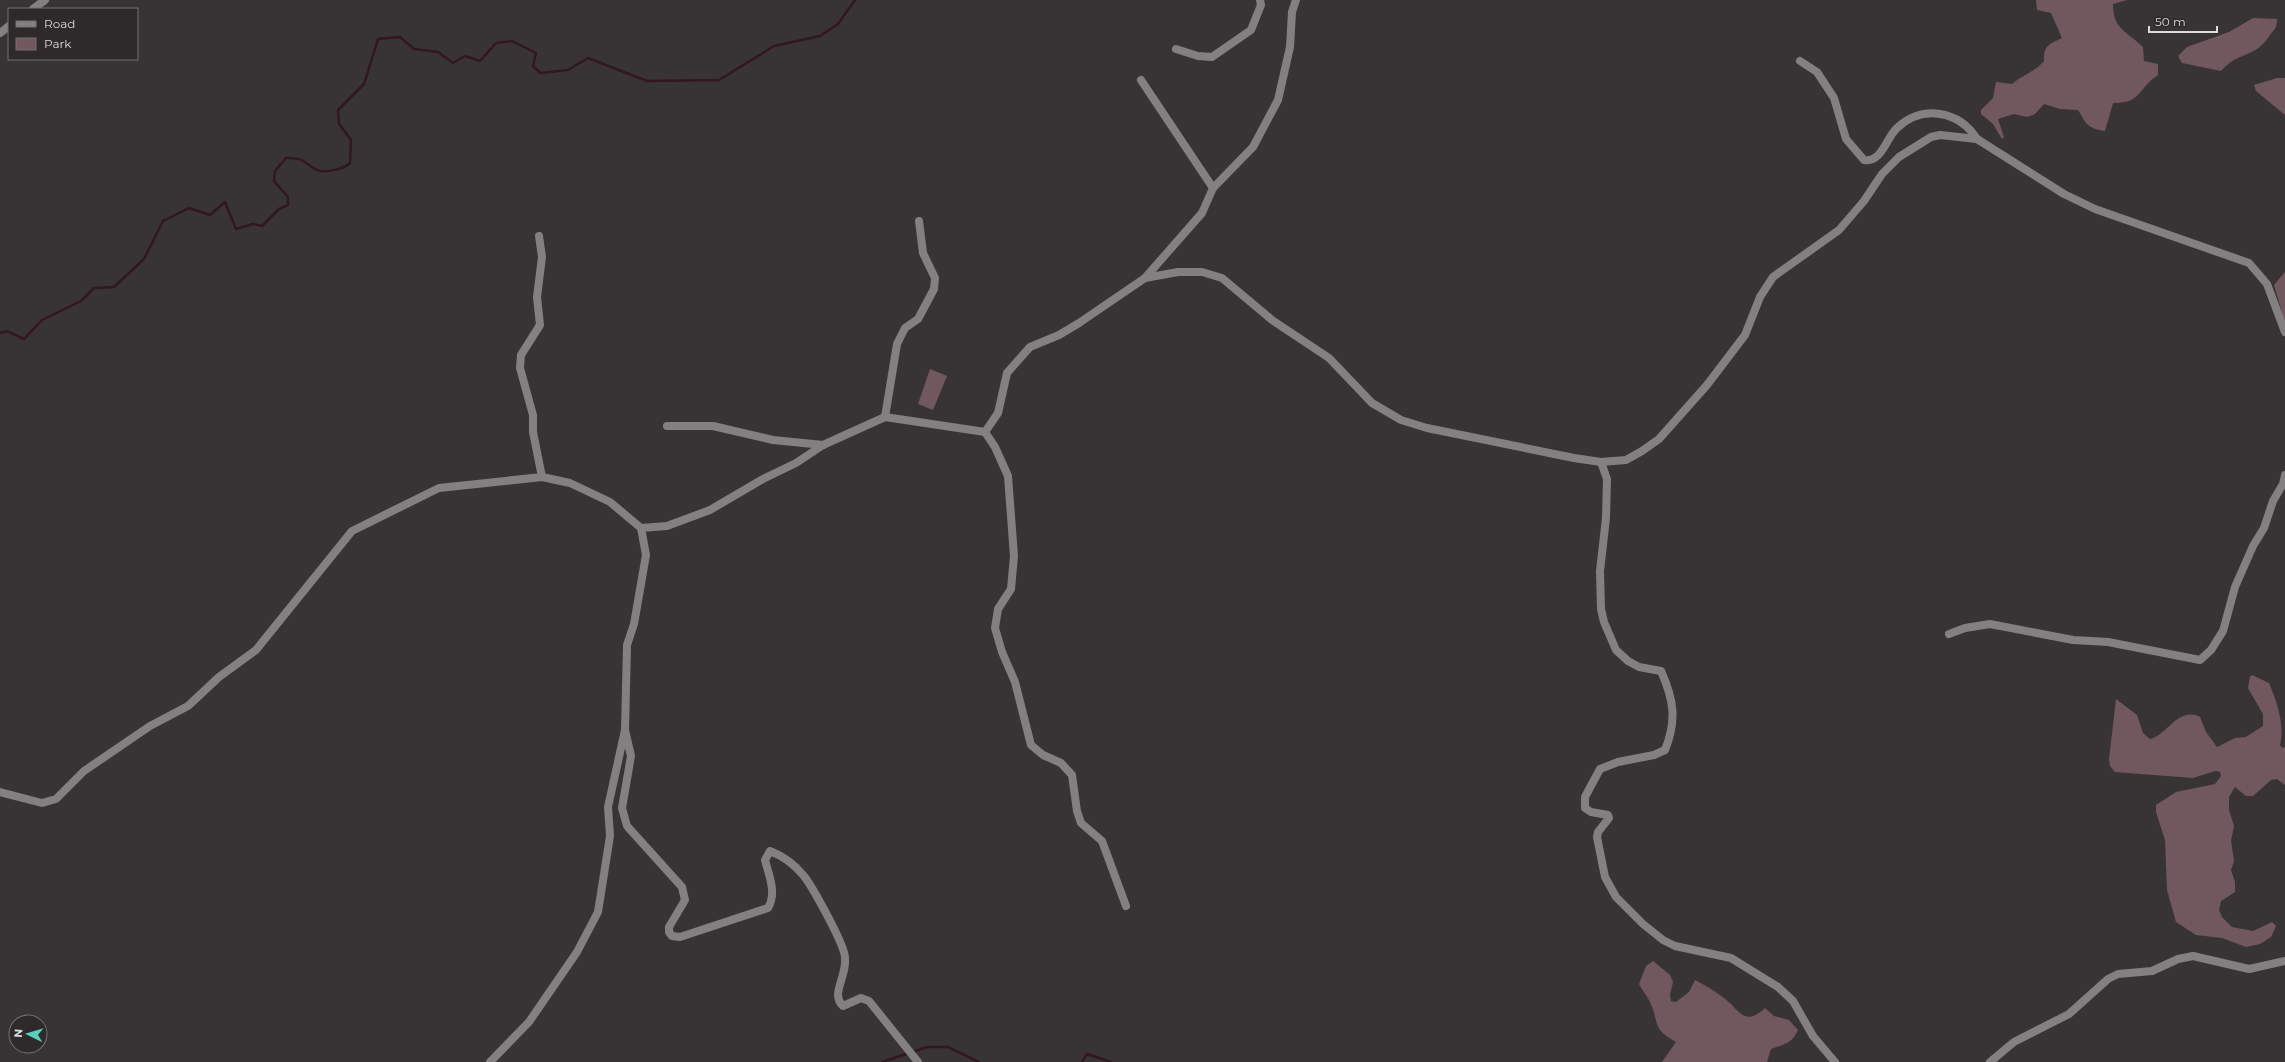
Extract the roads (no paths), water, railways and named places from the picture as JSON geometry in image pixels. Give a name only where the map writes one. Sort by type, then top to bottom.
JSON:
[{"type":"street","points":[[34,8],[45,0]]},
{"type":"street","points":[[1176,49],[1198,56],[1212,57],[1251,30],[1260,5],[1260,0]]},
{"type":"street","points":[[985,432],[998,413],[1006,373],[1030,347],[1058,335],[1079,323],[1145,278],[1202,213],[1212,188],[1253,147],[1278,100],[1290,47],[1292,12],[1296,0]]},
{"type":"street","points":[[0,33],[8,27]]},
{"type":"street","points":[[1800,61],[1817,72],[1834,98],[1846,139],[1864,160],[1872,160],[1876,158],[1893,133],[1903,123],[1932,113],[1940,113],[1958,119],[1970,128],[1978,139],[2064,194],[2096,209],[2249,263],[2267,284],[2285,332]]},
{"type":"street","points":[[1141,80],[1212,188]]},
{"type":"street","points":[[1145,278],[1178,272],[1202,272],[1222,278],[1272,320],[1329,358],[1372,403],[1401,420],[1450,432],[1602,462],[1626,460],[1642,451],[1659,438],[1707,385],[1745,335],[1760,297],[1773,277],[1839,230],[1864,201],[1882,174],[1899,157],[1931,137],[1940,135],[1978,139]]},
{"type":"street","points":[[885,418],[897,344],[905,328],[918,319],[934,289],[935,278],[923,253],[919,221]]},
{"type":"street","points":[[539,236],[542,257],[537,297],[540,325],[520,355],[520,368],[533,415],[533,432],[542,477]]},
{"type":"street","points":[[641,528],[667,526],[710,510],[796,463],[823,445],[885,418],[985,432],[995,447],[1008,476],[1014,556],[1011,589],[998,609],[995,628],[1002,652],[1015,682],[1031,745],[1043,755],[1061,763],[1072,775],[1077,811],[1081,822],[1102,841],[1126,906]]},
{"type":"street","points":[[667,426],[713,426],[773,440],[823,445]]},
{"type":"street","points":[[1602,462],[1607,479],[1606,518],[1600,572],[1601,610],[1604,622],[1616,650],[1628,661],[1639,667],[1660,671],[1674,710],[1670,739],[1665,750],[1654,755],[1618,762],[1600,770],[1585,797],[1585,808],[1591,812],[1608,815],[1609,818],[1598,832],[1597,837],[1605,877],[1616,897],[1663,940],[1675,946],[1731,958],[1778,987],[1793,1001],[1813,1036],[1835,1062]]},
{"type":"street","points":[[1949,634],[1965,628],[1990,624],[2074,640],[2108,642],[2200,660],[2211,650],[2223,630],[2234,587],[2253,546],[2264,528],[2273,501],[2283,484],[2285,475]]},
{"type":"street","points":[[0,792],[42,803],[56,799],[84,771],[150,726],[188,706],[219,677],[256,650],[352,531],[439,488],[542,477],[570,483],[610,502],[641,528],[646,555],[637,610],[627,644],[625,730],[608,807],[610,836],[598,912],[577,952],[529,1022],[490,1062]]},
{"type":"street","points":[[625,730],[631,756],[622,808],[627,826],[654,858],[682,887],[685,900],[669,927],[669,932],[672,936],[680,937],[768,908],[773,900],[773,891],[765,860],[766,855],[770,851],[782,856],[804,876],[837,937],[846,957],[844,974],[836,996],[837,1001],[843,1006],[861,998],[869,1001],[918,1062]]},
{"type":"street","points":[[1990,1062],[2014,1042],[2069,1014],[2108,979],[2118,974],[2152,971],[2178,959],[2193,956],[2249,970],[2285,961]]},
{"type":"waterway","points":[[0,333],[7,331],[24,339],[42,320],[81,301],[94,288],[114,287],[144,259],[163,221],[189,208],[210,215],[225,202],[236,229],[253,224],[262,226],[279,209],[288,205],[288,197],[274,181],[275,171],[286,158],[299,159],[320,171],[336,170],[350,163],[351,140],[339,124],[338,110],[364,84],[378,39],[400,37],[414,49],[438,52],[453,63],[465,56],[480,61],[496,43],[512,41],[536,53],[533,66],[540,73],[568,70],[588,58],[647,81],[719,80],[774,46],[820,36],[838,24],[855,0]]},
{"type":"waterway","points":[[882,1062],[927,1047],[948,1047],[979,1062]]},
{"type":"waterway","points":[[1082,1062],[1087,1054],[1111,1062]]}]
